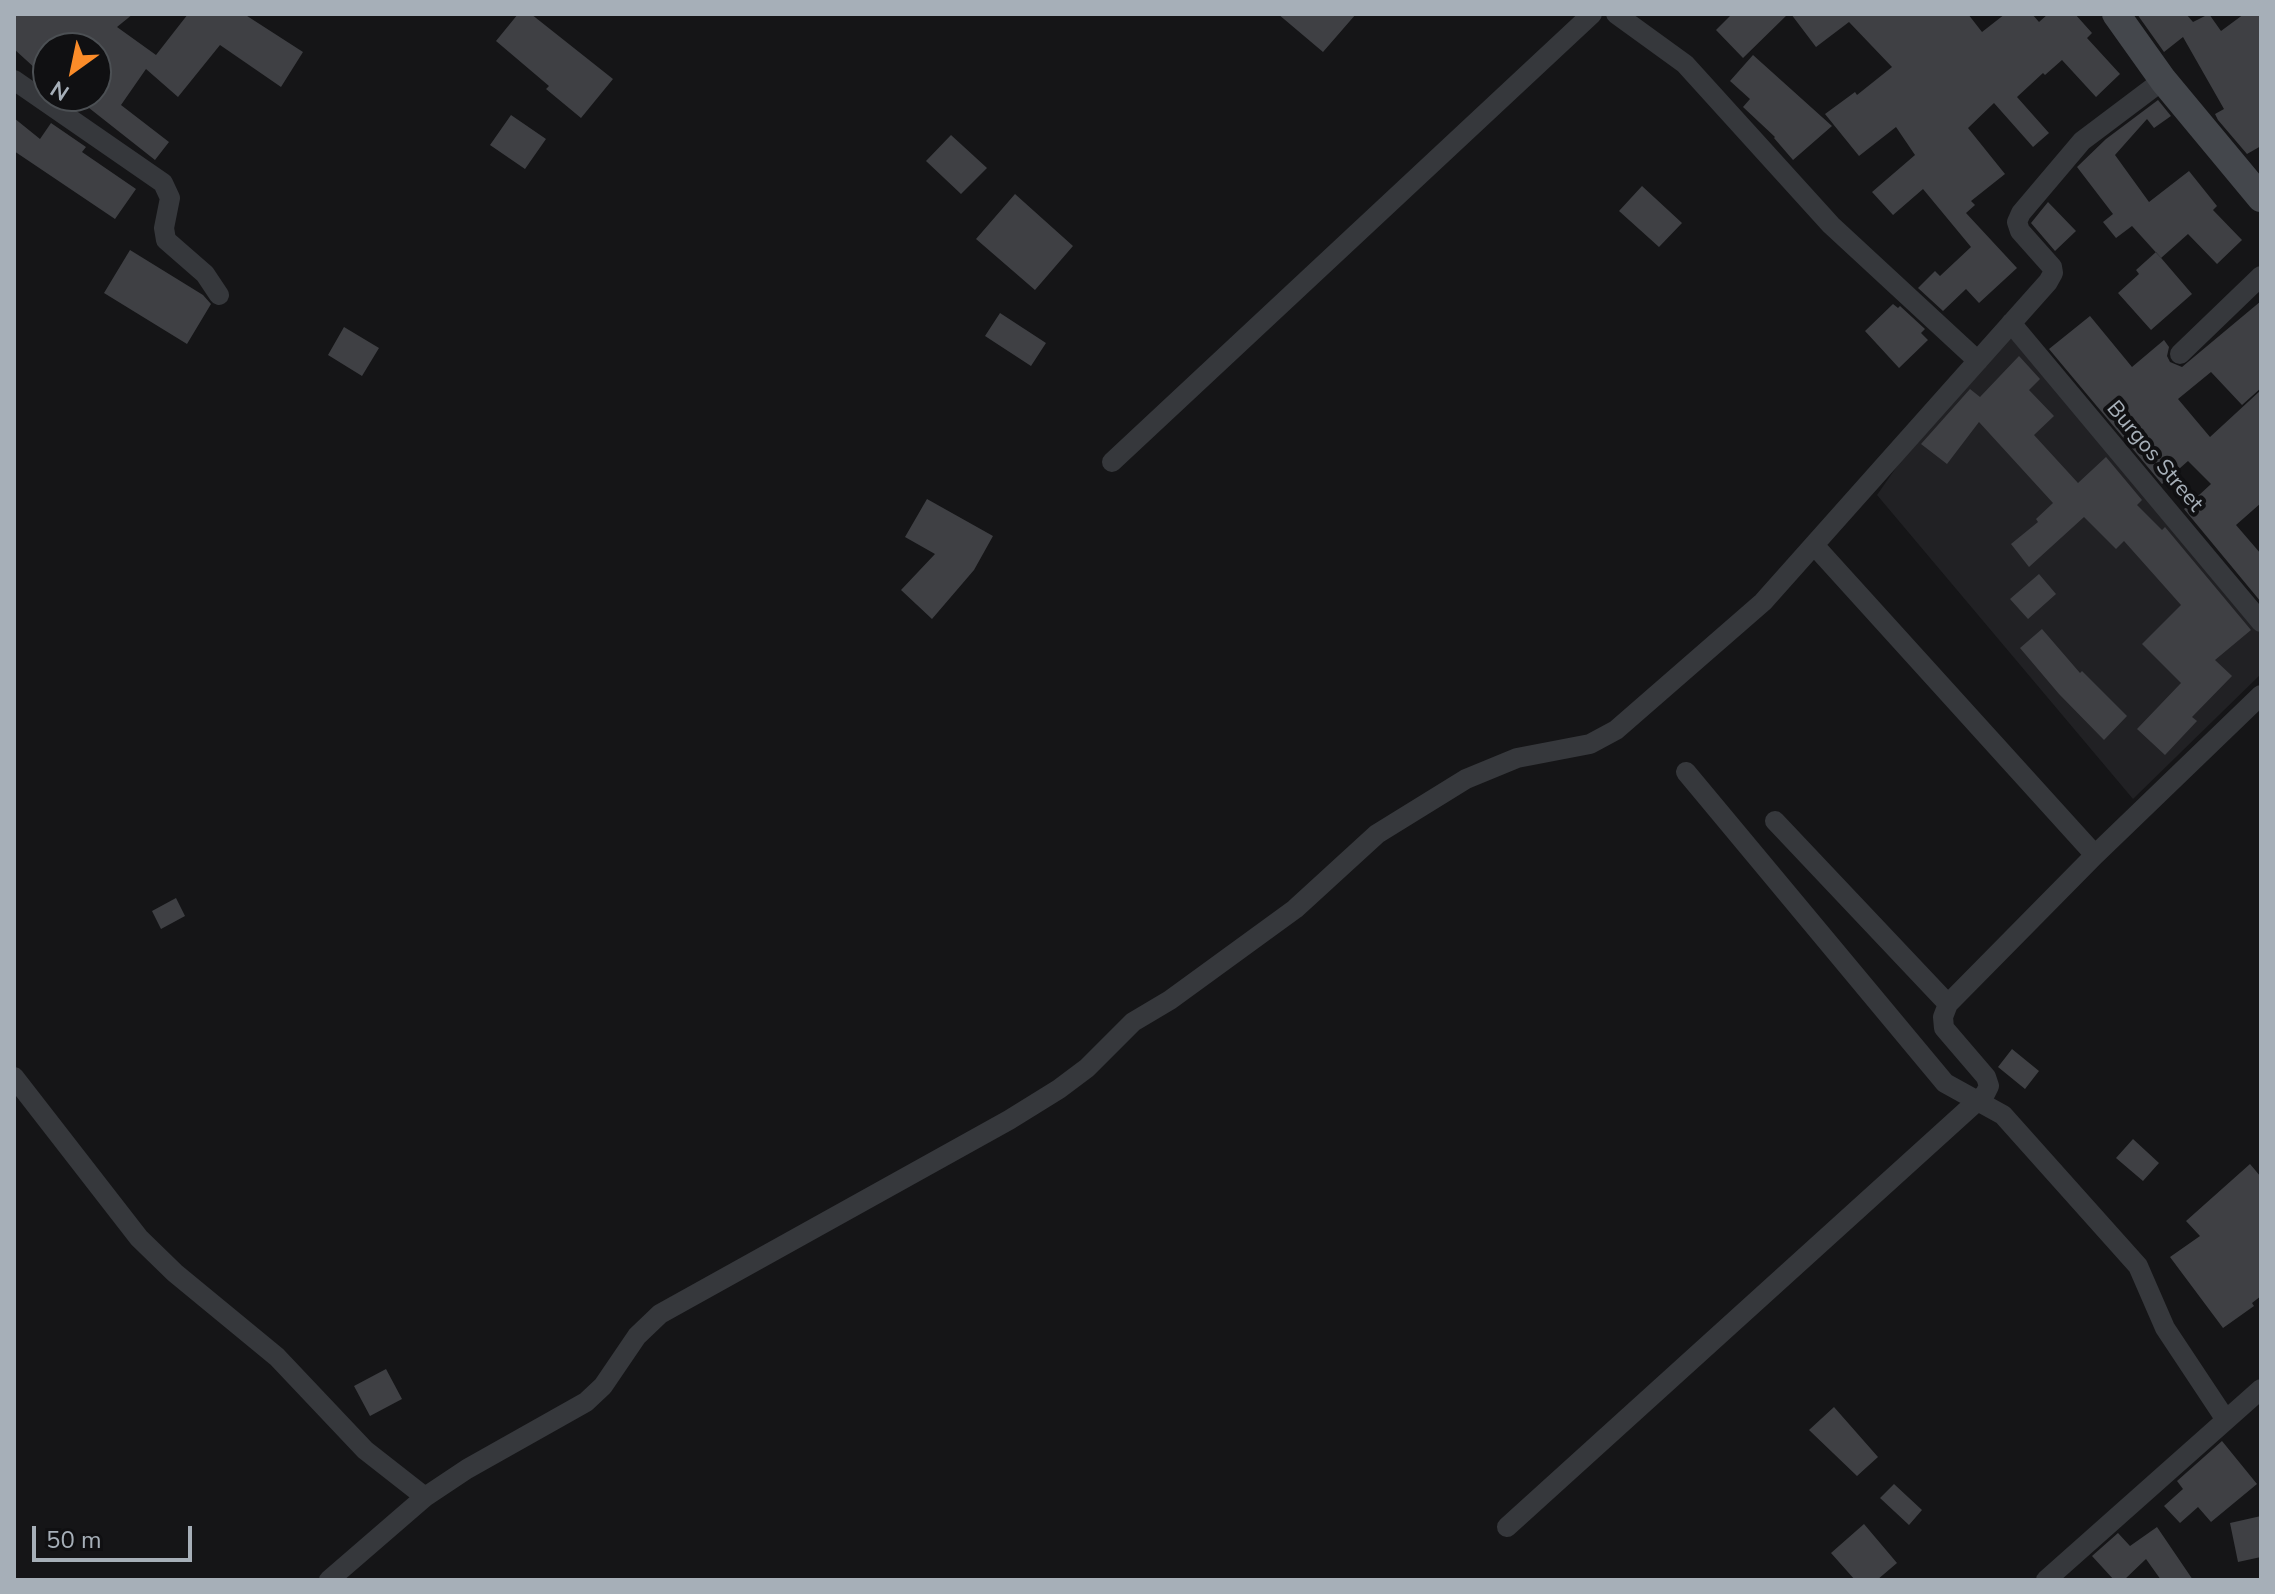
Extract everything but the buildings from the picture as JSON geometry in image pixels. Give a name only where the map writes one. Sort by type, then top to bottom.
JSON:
[{"type":"street","points":[[1112,462],[1592,14]]},
{"type":"street","points":[[1616,14],[1685,64],[1831,225],[1978,361]]},
{"type":"street","points":[[2116,14],[2163,80],[2261,198]]},
{"type":"street","points":[[14,80],[163,183],[170,198],[164,228],[166,240],[205,274],[219,295]]},
{"type":"street","points":[[329,1580],[425,1497],[467,1469],[586,1402],[603,1386],[637,1336],[660,1314],[1009,1120],[1059,1089],[1087,1068],[1133,1022],[1170,1000],[1295,909],[1377,834],[1466,779],[1517,758],[1590,744],[1616,730],[1763,602],[2011,323],[2053,273],[2050,264],[2018,226],[2021,213],[2082,141],[2163,80]]},
{"type":"street","points":[[2180,354],[2261,276]]},
{"type":"street","name":"Burgos Street","points":[[2011,323],[2261,622]]},
{"type":"street","points":[[1814,545],[2095,855]]},
{"type":"street","points":[[1507,1527],[1988,1089],[1988,1080],[1944,1028],[1943,1017],[1948,1004],[2095,855],[2261,695]]},
{"type":"street","points":[[1686,772],[1945,1083],[2003,1115],[2138,1266],[2165,1328],[2226,1420]]},
{"type":"street","points":[[1775,821],[1948,1004]]},
{"type":"street","points":[[14,1077],[139,1238],[175,1273],[284,1364],[365,1450],[425,1497]]},
{"type":"street","points":[[2046,1580],[2261,1389]]},
{"type":"shaded area","points":[[2012,330],[2261,632],[2261,674],[2133,799],[1877,495],[1923,429]]}]
